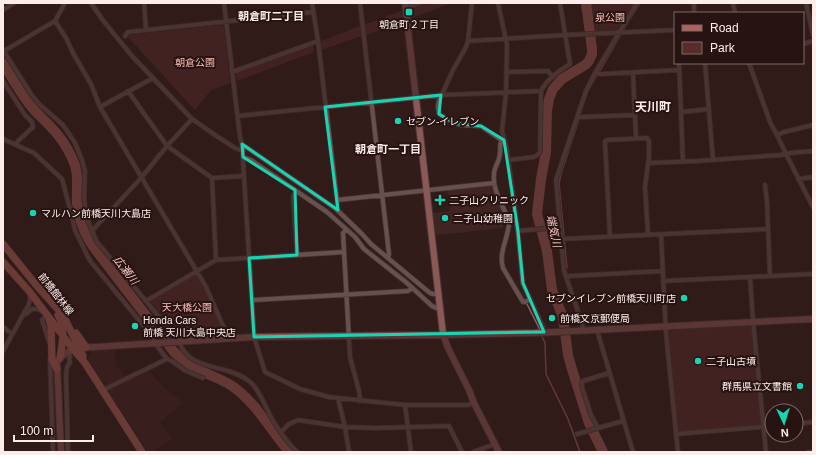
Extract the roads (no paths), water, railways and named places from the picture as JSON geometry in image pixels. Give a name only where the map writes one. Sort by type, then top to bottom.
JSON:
[{"type":"main road","name":"前橋館林線","points":[[3,244],[63,315],[76,349]]},
{"type":"main road","name":"前橋館林線","points":[[3,262],[28,291],[62,335],[76,349],[142,452]]},
{"type":"main road","points":[[37,286],[60,318],[62,327],[62,348],[60,358]]},
{"type":"main road","points":[[47,316],[51,326],[52,359],[57,370]]},
{"type":"street","points":[[3,10],[14,3]]},
{"type":"street","points":[[65,3],[55,21],[3,50],[31,94],[39,104],[63,125],[74,143],[84,166],[84,199],[92,231],[98,242],[146,301],[186,354],[205,365],[229,371],[252,383],[273,422],[289,444],[297,452]]},
{"type":"street","points":[[91,3],[125,48],[192,119],[235,148],[243,151]]},
{"type":"street","points":[[144,3],[146,30]]},
{"type":"street","points":[[224,3],[243,151],[254,337],[264,370],[266,373],[308,392],[328,397],[405,405],[468,405],[474,403]]},
{"type":"street","points":[[312,3],[318,41],[337,203],[335,208]]},
{"type":"street","points":[[360,3],[389,254],[388,257]]},
{"type":"street","points":[[419,3],[405,5],[443,335],[474,403],[499,452]]},
{"type":"street","points":[[472,3],[468,41],[438,101],[439,113],[454,123],[480,126],[504,140]]},
{"type":"street","points":[[498,3],[507,46],[506,93],[502,130],[509,160],[518,231],[522,283],[544,332]]},
{"type":"street","points":[[509,160],[539,155],[541,91],[544,85],[570,64],[560,3]]},
{"type":"street","points":[[583,330],[564,268],[556,180],[586,91],[595,73],[637,3]]},
{"type":"street","points":[[806,3],[813,36]]},
{"type":"street","points":[[125,36],[128,32],[313,12]]},
{"type":"street","points":[[55,21],[91,84],[100,107],[206,287],[227,338]]},
{"type":"street","points":[[468,41],[566,34],[674,30]]},
{"type":"street","points":[[232,72],[318,41]]},
{"type":"street","points":[[679,64],[683,162]]},
{"type":"street","points":[[705,64],[713,160]]},
{"type":"street","points":[[749,64],[770,122],[813,207]]},
{"type":"street","points":[[595,73],[633,73],[679,70]]},
{"type":"street","points":[[507,72],[548,71],[553,77]]},
{"type":"street","points":[[633,73],[636,138]]},
{"type":"street","points":[[100,107],[153,78]]},
{"type":"street","points":[[3,81],[25,115],[33,124],[32,128],[16,144]]},
{"type":"street","points":[[128,91],[167,146],[212,178],[244,176]]},
{"type":"street","points":[[238,116],[441,95],[541,91]]},
{"type":"street","points":[[681,112],[709,109]]},
{"type":"street","points":[[578,116],[635,115]]},
{"type":"street","points":[[92,231],[141,178],[167,146],[192,119]]},
{"type":"street","points":[[777,135],[813,125]]},
{"type":"street","points":[[3,138],[36,154],[62,179],[75,230],[91,262],[157,342],[167,359],[186,371],[203,378]]},
{"type":"street","points":[[610,237],[605,141],[636,138],[648,139],[649,157],[645,187],[648,235]]},
{"type":"street","points":[[504,140],[500,142],[500,155],[494,174],[494,183],[498,196],[509,222],[503,248],[502,266],[523,302],[530,299]]},
{"type":"street","points":[[242,144],[335,208],[371,244],[430,293],[438,294]]},
{"type":"street","points":[[500,148],[503,146],[506,147]]},
{"type":"street","points":[[648,163],[713,160],[813,151]]},
{"type":"street","points":[[243,157],[251,160],[327,212],[355,237],[364,249],[432,306],[436,308],[440,307]]},
{"type":"street","points":[[212,178],[216,260]]},
{"type":"street","points":[[798,179],[813,178]]},
{"type":"street","points":[[336,200],[494,183]]},
{"type":"street","points":[[765,185],[770,276]]},
{"type":"street","points":[[296,191],[293,196],[297,255]]},
{"type":"street","points":[[518,231],[560,227]]},
{"type":"street","points":[[561,239],[767,229]]},
{"type":"street","points":[[346,230],[343,234],[351,362],[359,391],[360,401]]},
{"type":"street","points":[[661,234],[666,326],[678,452]]},
{"type":"street","points":[[146,301],[216,260],[344,252]]},
{"type":"street","points":[[566,277],[663,271]]},
{"type":"street","points":[[663,281],[813,274]]},
{"type":"street","points":[[676,434],[764,426],[750,276]]},
{"type":"street","points":[[252,300],[408,291],[412,288]]},
{"type":"street","points":[[3,351],[30,300],[28,291]]},
{"type":"street","points":[[21,319],[32,309],[38,309],[47,316],[42,320],[50,350],[53,452]]},
{"type":"street","points":[[61,452],[57,363],[60,358],[76,349],[227,338],[544,332],[813,319]]},
{"type":"street","points":[[3,327],[12,334]]},
{"type":"street","points":[[597,330],[633,452]]},
{"type":"street","points":[[68,452],[66,375],[67,367],[70,362],[69,359],[76,349]]},
{"type":"street","points":[[103,390],[167,359]]},
{"type":"street","points":[[598,428],[591,415],[582,387],[582,382],[609,373]]},
{"type":"street","points":[[338,398],[345,427],[348,452]]},
{"type":"street","points":[[405,405],[410,452]]},
{"type":"street","points":[[281,432],[289,424],[298,420],[345,427],[449,426],[462,452]]},
{"type":"street","points":[[577,434],[623,420]]},
{"type":"street","points":[[473,452],[494,444]]},
{"type":"street","points":[[808,452],[813,452]]},
{"type":"waterway","name":"端気川","points":[[586,3],[592,54],[589,61],[585,65],[562,79],[553,89],[549,99],[547,111],[546,152],[537,214],[547,251],[552,290],[563,317],[571,366],[589,423],[603,452]]},
{"type":"waterway","points":[[623,30],[640,3]]},
{"type":"waterway","points":[[599,72],[621,34]]},
{"type":"waterway","name":"広瀬川","points":[[3,63],[26,100],[57,133],[70,154],[76,169],[77,203],[80,217],[84,230],[94,248],[174,352],[192,366],[231,385],[239,391],[255,408],[290,452]]},
{"type":"waterway","points":[[589,89],[597,75]]},
{"type":"waterway","points":[[567,268],[559,183],[579,119]]},
{"type":"waterway","points":[[527,304],[540,330]]},
{"type":"waterway","points":[[541,334],[545,343],[546,374],[568,419],[580,452]]},
{"type":"place","name":"朝倉町２丁目","points":[[409,12]]},
{"type":"place","name":"セブン-イレブン","points":[[398,121]]},
{"type":"place","name":"二子山クリニック","points":[[440,200]]},
{"type":"place","name":"マルハン前橋天川大島店","points":[[33,213]]},
{"type":"place","name":"二子山幼稚園","points":[[445,218]]},
{"type":"place","name":"セブンイレブン前橋天川町店","points":[[684,298]]},
{"type":"place","name":"前橋文京郵便局","points":[[552,318]]},
{"type":"place","name":"Honda Cars 前橋 天川大島中央店","points":[[135,326]]},
{"type":"place","name":"二子山古墳","points":[[698,361]]},
{"type":"place","name":"群馬県立文書館","points":[[800,386]]},
{"type":"district","name":"朝倉町二丁目","points":[[271,16]]},
{"type":"district","name":"天川町","points":[[653,107]]},
{"type":"district","name":"朝倉町一丁目","points":[[388,149]]},
{"type":"park label","name":"泉公園","points":[[610,17]]},
{"type":"park label","name":"朝倉公園","points":[[195,62]]},
{"type":"park label","name":"天大橋公園","points":[[187,307]]}]
